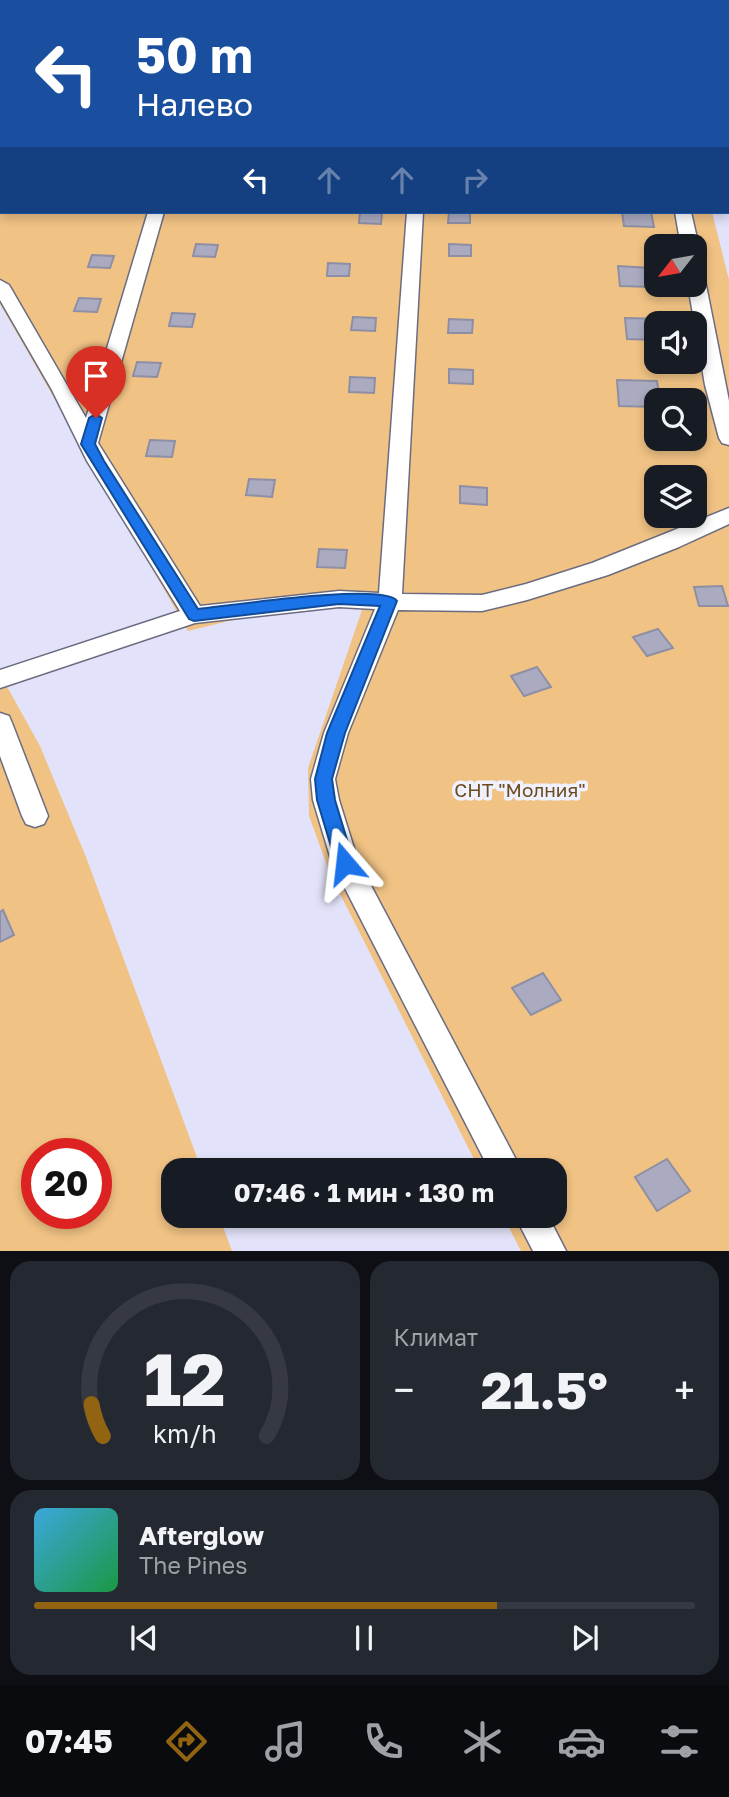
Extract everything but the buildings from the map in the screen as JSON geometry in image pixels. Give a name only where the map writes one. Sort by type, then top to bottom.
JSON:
[{"type":"lane","points":[[88,444],[155,214]]},
{"type":"lane","points":[[415,214],[390,601],[336,733],[323,779],[326,800],[345,863],[500,1158]]},
{"type":"lane","points":[[683,214],[687,234]]},
{"type":"lane","points":[[0,285],[62,390],[88,444],[194,615]]},
{"type":"lane","points":[[699,298],[715,385],[729,438]]},
{"type":"lane","points":[[0,679],[194,615],[339,598],[440,604],[482,603],[612,565],[729,515]]},
{"type":"lane","points":[[0,723],[35,816]]},
{"type":"lane","points":[[538,1228],[550,1251]]},
{"type":"green space","name":"СНТ \"Молния\"","points":[[0,214],[712,214],[729,280],[729,1251],[521,1251],[509,1228],[567,1228],[567,1158],[473,1158],[331,876],[309,816],[308,768],[363,607],[301,608],[249,616],[188,631],[0,304]]},
{"type":"green space","points":[[0,674],[40,746],[86,857],[197,1158],[161,1158],[161,1228],[223,1228],[232,1251],[0,1251]]},
{"type":"route","points":[[96,418],[88,444],[194,615],[339,598],[390,601],[336,733],[323,779],[326,800],[345,863]]}]
